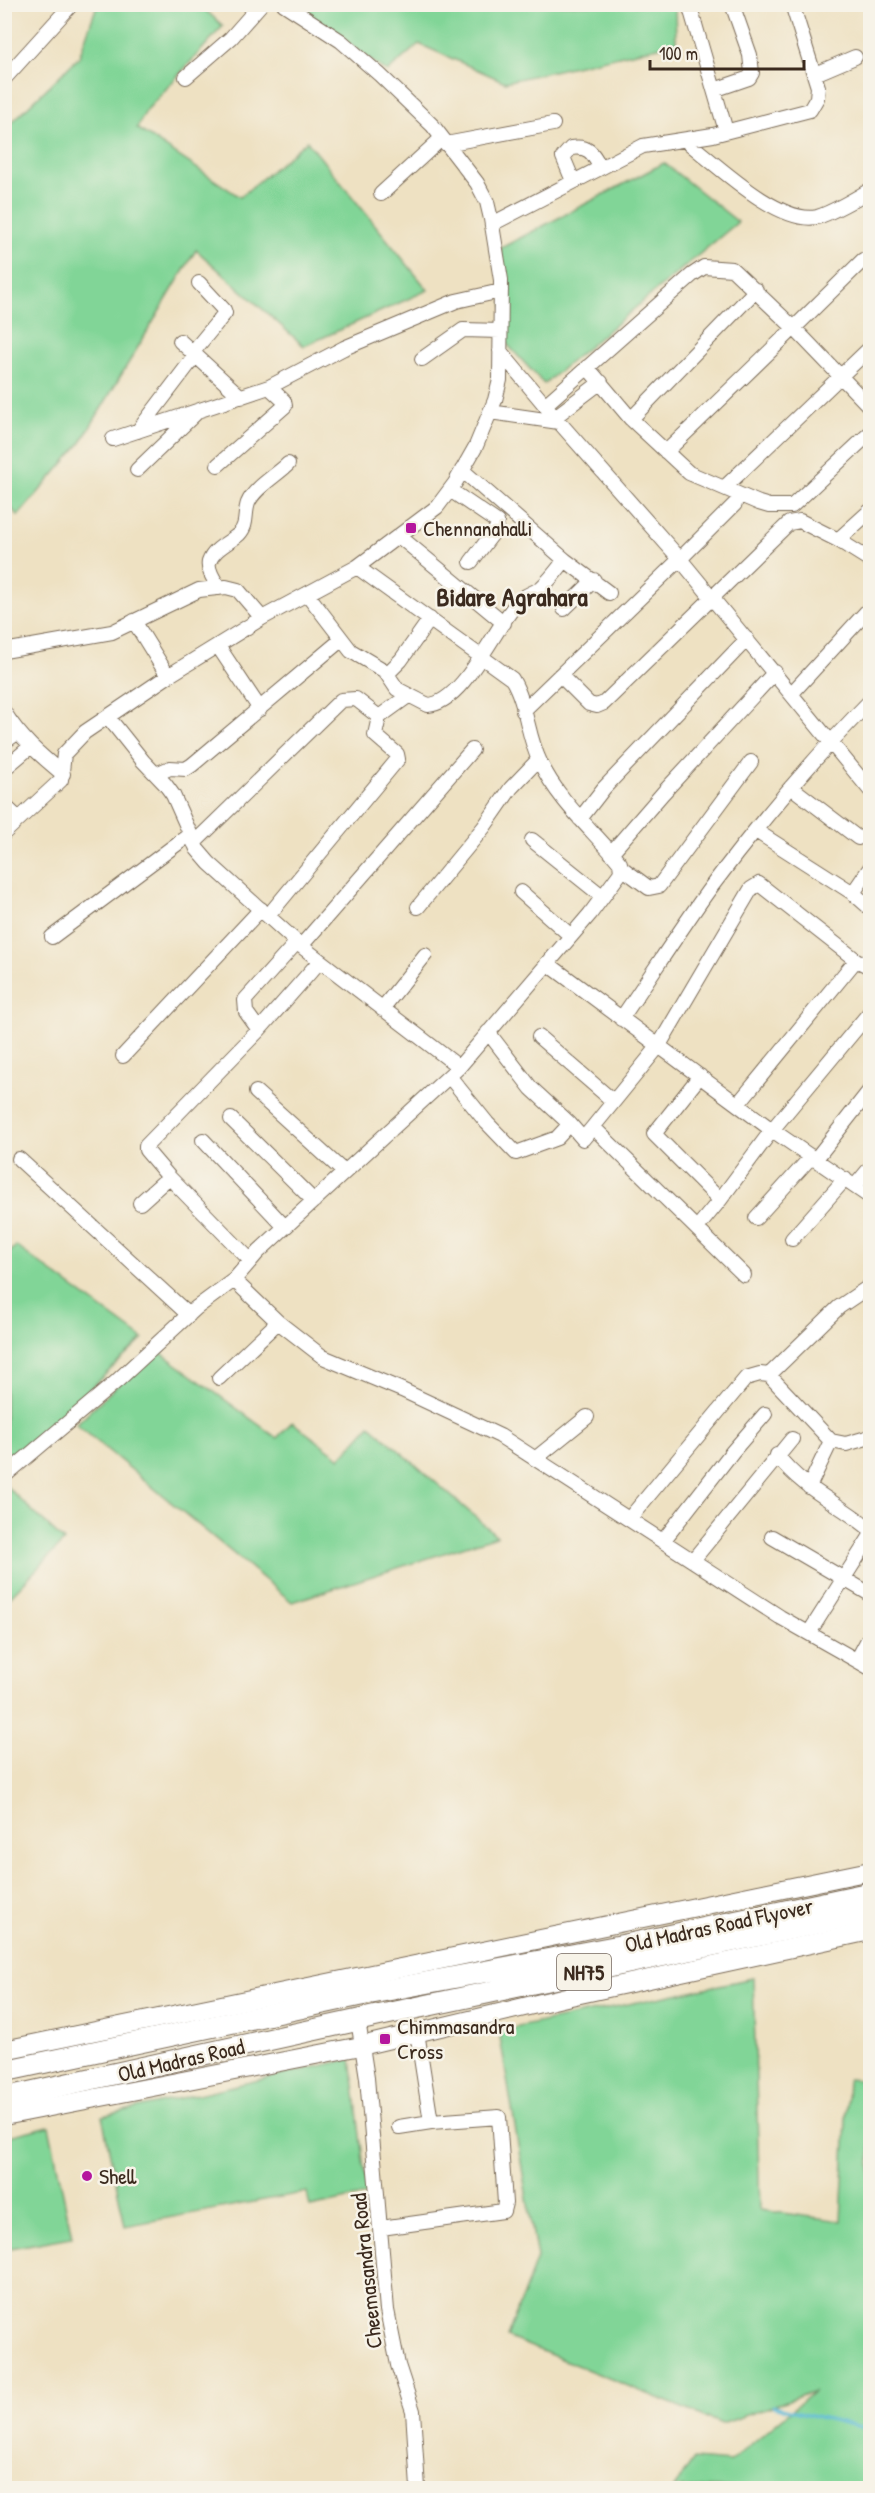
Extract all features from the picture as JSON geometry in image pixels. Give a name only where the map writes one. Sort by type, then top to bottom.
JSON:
[{"type":"highway","name":"Old Madras Road Flyover","points":[[358,2020],[809,1915],[870,1893]]},
{"type":"highway","name":"Old Madras Road Flyover","points":[[354,1988],[809,1915],[870,1912]]},
{"type":"highway","name":"Old Madras Road","points":[[4,2071],[354,1988]]},
{"type":"highway","name":"Old Madras Road","points":[[4,2098],[358,2020]]},
{"type":"main road","points":[[354,1988],[403,1967],[870,1871]]},
{"type":"main road","points":[[4,2116],[361,2046],[566,1997],[870,1931]]},
{"type":"main road","name":"Old Madras Road","points":[[4,2050],[274,1993],[354,1988]]},
{"type":"street","points":[[4,79],[72,4]]},
{"type":"street","points":[[186,77],[231,38],[261,4]]},
{"type":"street","points":[[4,833],[57,784],[63,774],[62,759],[67,749],[85,732],[168,676],[262,618],[357,567],[437,507],[462,470],[490,412],[500,380],[501,280],[487,202],[477,183],[433,126],[341,41],[284,4]]},
{"type":"street","points":[[689,4],[726,131]]},
{"type":"street","points":[[714,90],[749,78],[752,73],[750,55],[732,4]]},
{"type":"street","points":[[492,224],[643,146],[685,140],[810,110],[817,98],[818,87],[792,4]]},
{"type":"street","points":[[814,74],[855,57]]},
{"type":"street","points":[[381,194],[444,141],[554,124]]},
{"type":"street","points":[[685,140],[769,205],[790,214],[819,217],[870,190]]},
{"type":"street","points":[[573,181],[563,157],[571,148],[584,147],[590,150],[600,167]]},
{"type":"street","points":[[666,452],[863,260]]},
{"type":"street","points":[[545,405],[692,275],[704,267],[732,269],[756,290],[870,407]]},
{"type":"street","points":[[138,431],[225,313],[199,283]]},
{"type":"street","points":[[631,418],[756,290]]},
{"type":"street","points":[[113,439],[269,387],[344,348],[456,301],[501,291]]},
{"type":"street","points":[[423,359],[463,330],[500,331]]},
{"type":"street","points":[[180,341],[241,397]]},
{"type":"street","points":[[724,488],[870,348]]},
{"type":"street","points":[[500,351],[557,420],[680,559],[870,790]]},
{"type":"street","points":[[587,367],[631,418],[689,473],[770,506],[792,506],[870,433]]},
{"type":"street","points":[[490,412],[557,420],[601,382]]},
{"type":"street","points":[[218,465],[285,406],[284,401],[269,387]]},
{"type":"street","points":[[137,470],[200,410]]},
{"type":"street","points":[[219,588],[209,562],[216,551],[239,533],[244,526],[248,503],[254,494],[288,464]]},
{"type":"street","points":[[462,470],[565,560],[609,593]]},
{"type":"street","points":[[450,490],[497,522],[496,530],[471,562]]},
{"type":"street","points":[[523,711],[735,504]]},
{"type":"street","points":[[838,540],[870,511]]},
{"type":"street","points":[[560,675],[589,704],[597,706],[604,703],[711,596],[789,523],[800,521],[838,540],[870,560]]},
{"type":"street","points":[[400,537],[504,623]]},
{"type":"street","points":[[308,595],[351,651],[376,664],[387,674],[397,689],[428,705],[438,702],[456,689],[481,658],[518,602],[543,586],[565,560]]},
{"type":"street","points":[[357,567],[512,679],[521,699],[526,725],[538,760],[550,783],[622,868],[649,888],[659,885],[751,762]]},
{"type":"street","points":[[564,609],[594,580]]},
{"type":"street","points":[[4,651],[112,632],[199,590],[219,588],[238,590],[262,618]]},
{"type":"street","points":[[792,693],[870,608]]},
{"type":"street","points":[[387,674],[401,660],[430,619]]},
{"type":"street","points":[[134,621],[168,676]]},
{"type":"street","points":[[580,819],[604,788],[747,639]]},
{"type":"street","points":[[156,774],[170,768],[186,769],[341,640]]},
{"type":"street","points":[[218,646],[260,709]]},
{"type":"street","points":[[611,853],[775,672]]},
{"type":"street","points":[[123,1056],[265,913],[398,759],[397,754],[375,735],[379,717],[408,696]]},
{"type":"street","points":[[52,937],[191,839],[341,700],[356,699],[379,717]]},
{"type":"street","points":[[621,1020],[709,891],[756,831],[830,741],[868,707]]},
{"type":"street","points":[[4,712],[17,733],[30,747],[63,774]]},
{"type":"street","points":[[108,717],[173,795],[191,839],[209,863],[299,944],[382,1008],[454,1071],[488,1123],[516,1153],[557,1138],[570,1124]]},
{"type":"street","points":[[4,742],[17,733]]},
{"type":"street","points":[[4,769],[30,747]]},
{"type":"street","points":[[259,1030],[246,1012],[245,1000],[299,944],[472,750]]},
{"type":"street","points":[[418,907],[484,827],[511,788],[538,760]]},
{"type":"street","points":[[791,787],[858,838]]},
{"type":"street","points":[[4,805],[19,819]]},
{"type":"street","points":[[756,831],[853,893],[870,908]]},
{"type":"street","points":[[532,840],[602,897]]},
{"type":"street","points":[[4,1474],[57,1433],[189,1315],[234,1280],[250,1260],[454,1071],[571,936],[622,868]]},
{"type":"street","points":[[853,893],[870,868]]},
{"type":"street","points":[[488,1032],[531,1088],[583,1139],[658,1047],[755,885],[759,884],[856,960],[870,967]]},
{"type":"street","points":[[521,892],[571,936]]},
{"type":"street","points":[[382,1008],[425,955]]},
{"type":"street","points":[[738,1104],[856,960]]},
{"type":"street","points":[[250,1260],[169,1177],[146,1150],[148,1143],[259,1030],[320,961]]},
{"type":"street","points":[[547,963],[772,1130],[870,1197]]},
{"type":"street","points":[[697,1228],[772,1130],[870,1012]]},
{"type":"street","points":[[539,1037],[613,1101]]},
{"type":"street","points":[[700,1076],[654,1134],[720,1200]]},
{"type":"street","points":[[756,1218],[813,1158],[870,1090]]},
{"type":"street","points":[[256,1092],[344,1172]]},
{"type":"street","points":[[231,1119],[314,1201]]},
{"type":"street","points":[[593,1127],[744,1275]]},
{"type":"street","points":[[203,1140],[285,1227]]},
{"type":"street","points":[[19,1159],[189,1315]]},
{"type":"street","points":[[792,1239],[850,1183],[870,1167]]},
{"type":"street","points":[[141,1203],[169,1177]]},
{"type":"street","points":[[234,1280],[278,1322],[323,1357],[476,1423],[809,1633],[870,1668]]},
{"type":"street","points":[[769,1375],[839,1307],[870,1286]]},
{"type":"street","points":[[219,1378],[278,1322]]},
{"type":"street","points":[[629,1519],[746,1378],[760,1374],[769,1375],[831,1441],[846,1444],[870,1437]]},
{"type":"street","points":[[663,1541],[765,1414]]},
{"type":"street","points":[[535,1459],[587,1416]]},
{"type":"street","points":[[693,1560],[792,1439]]},
{"type":"street","points":[[809,1487],[831,1441]]},
{"type":"street","points":[[777,1455],[788,1469],[809,1487],[870,1529]]},
{"type":"street","points":[[772,1537],[870,1594]]},
{"type":"street","points":[[809,1633],[870,1537]]},
{"type":"street","points":[[857,1660],[870,1636]]},
{"type":"street","name":"Cheemasandra Road","points":[[358,2020],[367,2078],[387,2310],[398,2365],[413,2411],[418,2488]]},
{"type":"street","points":[[417,2032],[431,2122]]},
{"type":"street","points":[[381,2228],[503,2211],[505,2203],[499,2117],[399,2127]]},
{"type":"green space","points":[[97,5],[200,5],[223,26],[146,111],[137,128],[240,197],[307,141],[428,290],[304,346],[196,250],[80,444],[18,516],[5,501],[5,129],[79,57]]},
{"type":"green space","points":[[296,5],[675,5],[676,43],[505,82],[419,44],[387,72]]},
{"type":"green space","points":[[664,163],[738,222],[544,384],[505,342],[501,248]]},
{"type":"green space","points":[[16,1246],[143,1339],[46,1430],[5,1459],[5,1257]]},
{"type":"green space","points":[[156,1349],[277,1438],[292,1422],[340,1458],[370,1425],[497,1536],[292,1602],[76,1424]]},
{"type":"green space","points":[[4,1485],[64,1541],[5,1602]]},
{"type":"green space","points":[[753,1978],[760,2210],[841,2221],[848,2079],[870,2081],[870,2488],[674,2488],[694,2459],[730,2462],[814,2391],[722,2424],[507,2337],[537,2258],[499,2031]]},
{"type":"green space","points":[[351,2059],[367,2195],[310,2207],[307,2192],[125,2226],[102,2116]]},
{"type":"green space","points":[[49,2126],[72,2237],[5,2249],[5,2137]]},
{"type":"waterway","points":[[773,2406],[870,2429]]},
{"type":"place","name":"Chennanahalli","points":[[411,528]]},
{"type":"place","name":"Chimmasandra Cross","points":[[385,2039]]},
{"type":"place","name":"Shell","points":[[87,2176]]},
{"type":"district","name":"Bidare Agrahara","points":[[512,596]]}]
